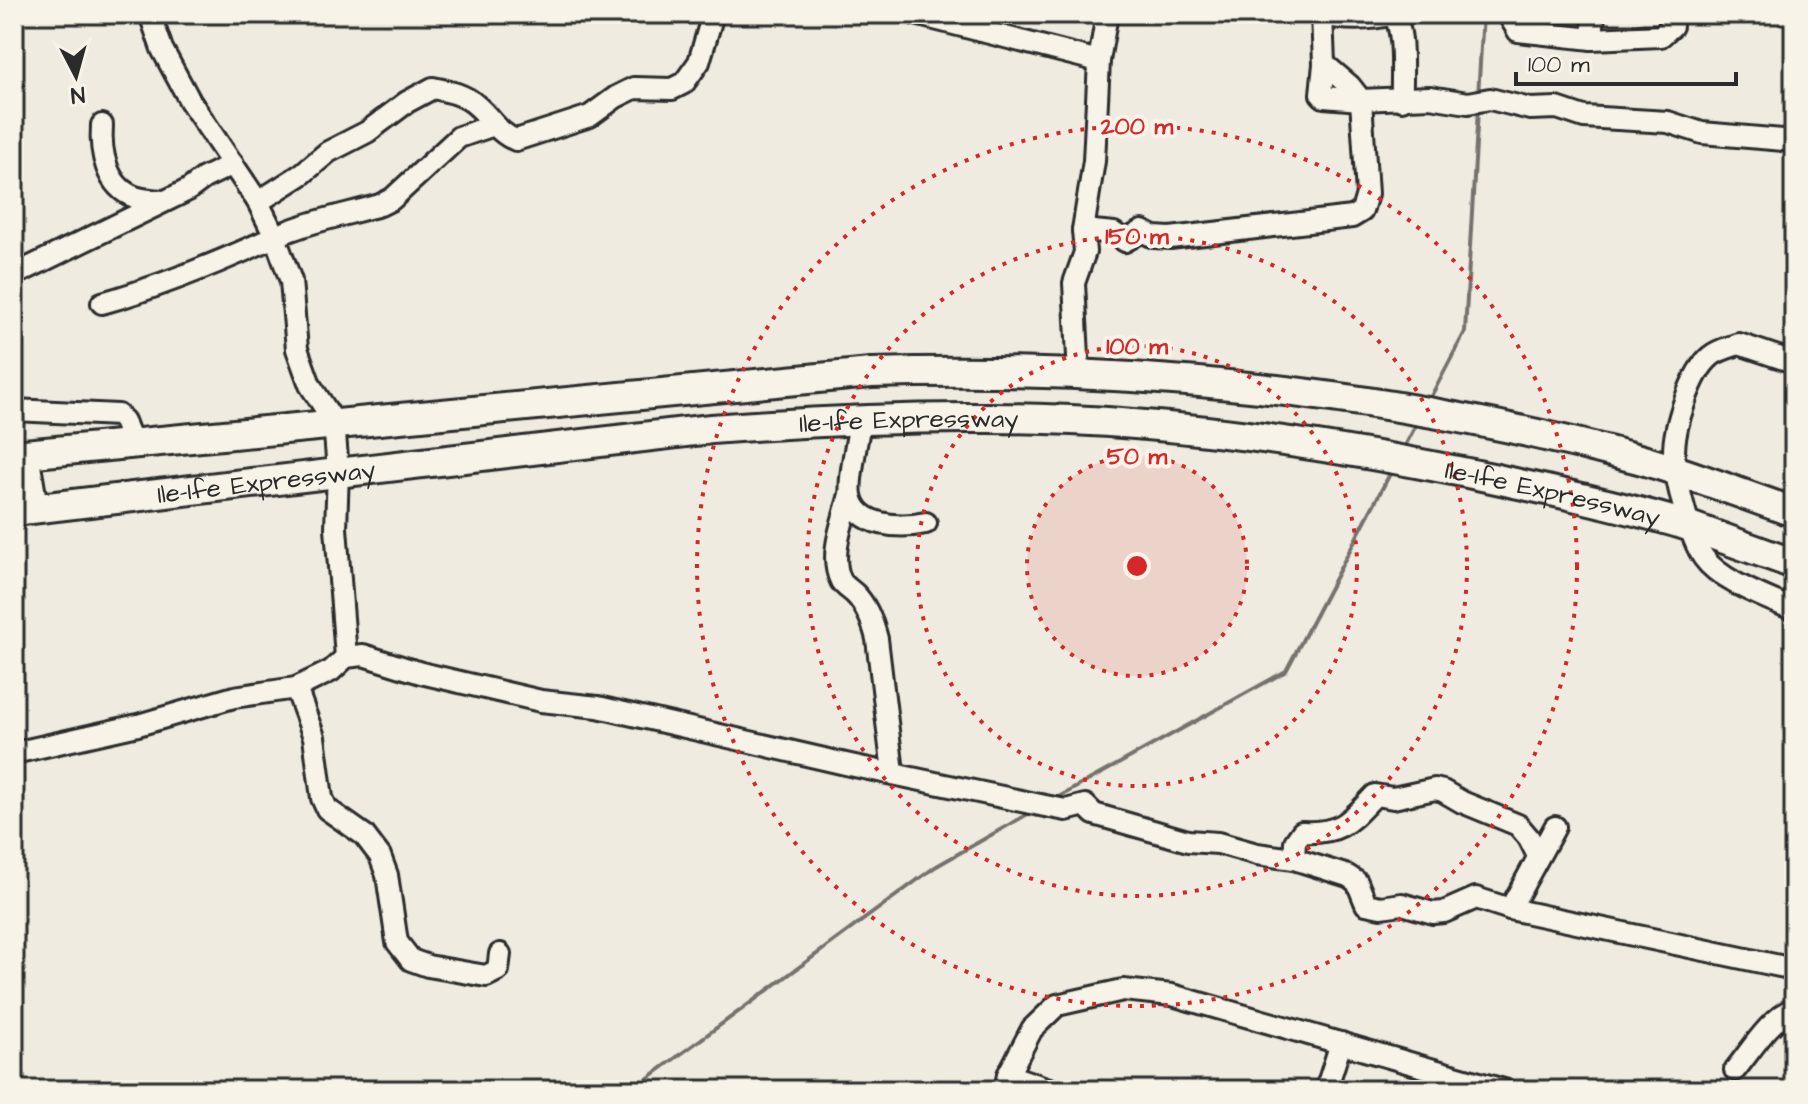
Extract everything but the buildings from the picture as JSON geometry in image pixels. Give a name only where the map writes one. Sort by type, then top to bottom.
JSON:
[{"type":"highway","name":"Ile-Ife Expressway","points":[[19,454],[871,373],[936,371],[1079,375],[1225,384],[1332,397],[1543,435],[1675,471],[1794,512]]},
{"type":"highway","points":[[866,420],[871,373]]},
{"type":"highway","name":"Ile-Ife Expressway","points":[[24,509],[711,429],[866,420],[1006,418],[1171,428],[1416,462],[1554,491],[1690,527],[1794,564]]},
{"type":"highway","points":[[19,454],[24,509]]},
{"type":"street","points":[[150,14],[162,49],[190,101],[258,202],[275,237],[291,281],[297,349],[310,385],[334,422],[338,471],[336,528],[346,657]]},
{"type":"street","points":[[258,202],[302,174],[328,152],[367,132],[407,102],[433,88],[458,93],[476,104],[494,125],[516,140],[590,116],[634,88],[672,89],[684,83],[699,62],[713,14]]},
{"type":"street","points":[[915,14],[1099,61]]},
{"type":"street","points":[[1079,375],[1074,283],[1085,252],[1083,230],[1094,161],[1099,61],[1107,14]]},
{"type":"street","points":[[1402,100],[1398,21],[1393,14],[1371,19],[1322,14],[1324,64],[1321,94],[1324,97],[1361,100],[1402,100],[1430,97],[1468,103],[1490,99],[1530,109],[1557,108],[1584,117],[1668,122],[1702,133],[1794,141]]},
{"type":"street","points":[[1508,14],[1518,31],[1592,39],[1661,36],[1672,26],[1672,14]]},
{"type":"street","points":[[1592,39],[1594,14]]},
{"type":"street","points":[[1083,230],[1114,233],[1125,241],[1142,231],[1154,237],[1170,238],[1352,217],[1362,211],[1367,194],[1361,100]]},
{"type":"street","points":[[102,125],[100,147],[119,187],[135,197],[162,201]]},
{"type":"street","points":[[102,303],[154,288],[275,237],[392,199],[459,137],[494,125]]},
{"type":"street","points":[[14,275],[188,190],[233,164]]},
{"type":"street","points":[[1793,362],[1739,344],[1711,355],[1695,376],[1674,449],[1675,471],[1690,527],[1704,559],[1729,579],[1794,610]]},
{"type":"street","points":[[14,410],[118,415],[124,421],[132,442]]},
{"type":"street","points":[[866,420],[837,547],[838,562],[842,582],[857,596],[872,619],[893,772]]},
{"type":"street","points":[[850,494],[855,508],[879,522],[905,528],[926,523]]},
{"type":"street","points":[[14,753],[138,725],[234,697],[296,688],[331,671],[346,657],[363,655],[421,673],[541,701],[598,707],[850,765],[1066,810],[1085,805],[1094,814],[1188,841],[1218,843],[1257,854],[1294,859],[1348,876],[1357,882],[1366,904],[1381,907],[1402,904],[1433,913],[1444,912],[1476,898],[1510,909],[1794,969]]},
{"type":"street","points":[[296,688],[314,737],[322,798],[327,809],[364,835],[380,856],[387,875],[397,942],[411,960],[486,976],[498,970],[500,954]]},
{"type":"street","points":[[1294,859],[1295,842],[1302,832],[1337,828],[1356,818],[1375,795],[1393,798],[1435,789],[1518,825],[1538,856]]},
{"type":"street","points":[[1510,909],[1555,827]]},
{"type":"street","points":[[1052,1090],[1006,1082],[1032,1029],[1057,1005],[1123,990],[1172,995],[1504,1090]]},
{"type":"street","points":[[1735,1070],[1782,1014],[1794,1008]]},
{"type":"street","points":[[1326,1090],[1341,1043]]},
{"type":"waterway","points":[[1478,96],[1483,14]]},
{"type":"waterway","points":[[1428,402],[1465,332],[1478,109]]},
{"type":"waterway","points":[[1404,448],[1418,421]]},
{"type":"waterway","points":[[1055,799],[1286,671],[1392,470]]},
{"type":"waterway","points":[[632,1090],[935,867],[1033,811]]}]
